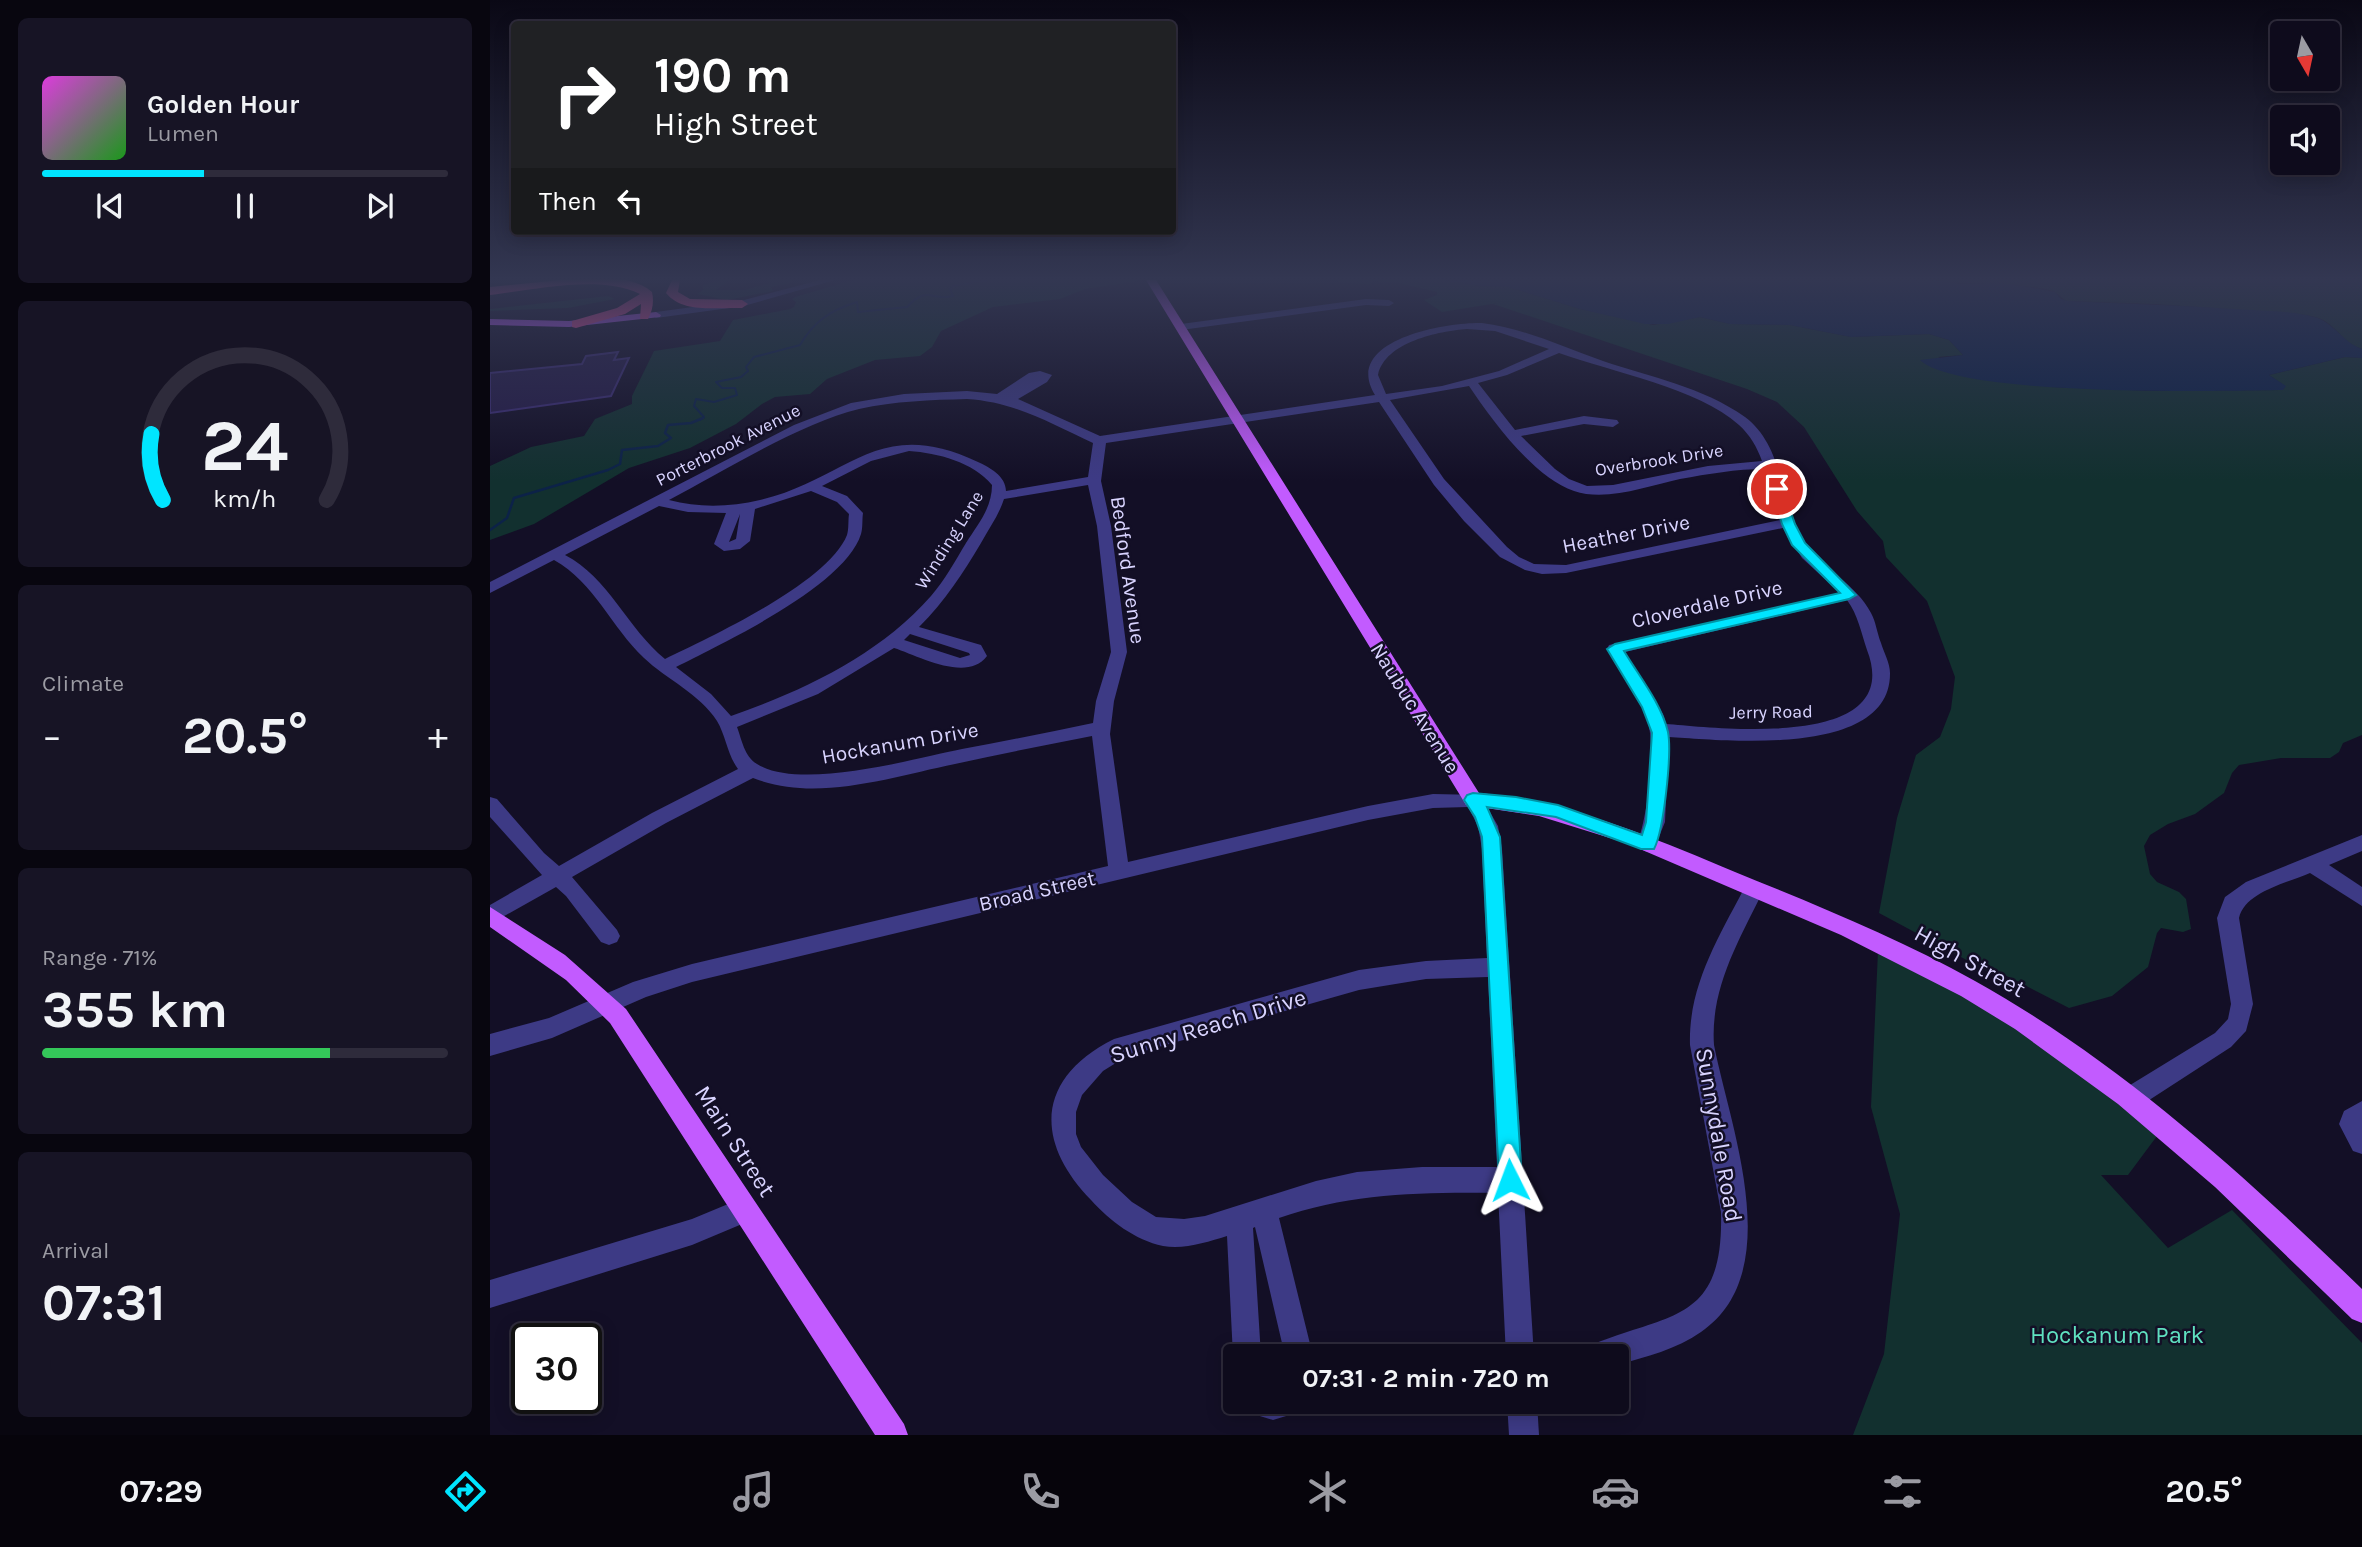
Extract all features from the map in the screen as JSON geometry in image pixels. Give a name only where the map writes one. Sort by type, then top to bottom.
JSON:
[{"type":"main road","name":"Naubuc Avenue","points":[[1193,347],[1473,800]]},
{"type":"main road","name":"High Street","points":[[1473,800],[1516,803],[1558,811],[1647,844],[1862,934],[1946,975],[2030,1026],[2131,1098],[2229,1181],[2362,1309]]},
{"type":"main road","name":"Main Street","points":[[490,915],[556,957],[618,1016],[893,1435]]},
{"type":"street","name":"Jerry Road","points":[[1383,398],[1372,380],[1374,368],[1396,347]]},
{"type":"street","name":"Jerry Road","points":[[1552,347],[1723,409],[1755,434],[1765,448],[1788,523],[1803,550],[1863,612],[1882,675],[1874,698],[1855,718],[1827,729],[1797,734],[1659,730]]},
{"type":"street","points":[[1098,440],[1238,422],[1472,382],[1515,368],[1558,349]]},
{"type":"street","name":"Overbrook Drive","points":[[1472,382],[1512,433],[1562,480],[1573,486],[1590,490],[1609,489],[1737,465],[1770,465]]},
{"type":"street","name":"Porterbrook Avenue","points":[[490,588],[798,428],[843,409],[904,398],[967,395],[1004,399],[1091,434],[1098,440]]},
{"type":"street","name":"Heather Drive","points":[[1383,398],[1422,461],[1448,496],[1510,558],[1527,566],[1545,570],[1566,569],[1788,523]]},
{"type":"street","points":[[1512,433],[1583,420],[1613,423]]},
{"type":"street","name":"Bedford Avenue","points":[[1098,440],[1100,443],[1094,480],[1104,526],[1119,645],[1117,667],[1105,701],[1101,728],[1119,872]]},
{"type":"street","name":"Winding Lane","points":[[657,501],[699,510],[742,508],[813,487],[873,453],[916,446],[943,450],[985,470],[998,483],[999,496],[994,509],[951,580],[933,603],[907,628],[851,668],[810,690],[727,724]]},
{"type":"street","points":[[999,496],[1094,480]]},
{"type":"street","points":[[664,666],[785,601],[819,576],[843,552],[856,532],[856,513],[840,497],[813,487]]},
{"type":"street","points":[[490,915],[666,814],[752,770],[740,760],[727,724],[709,702],[664,666],[628,632],[586,574],[555,555]]},
{"type":"street","name":"Cloverdale Drive","points":[[1647,844],[1655,822],[1659,730],[1650,707],[1615,649],[1849,595]]},
{"type":"street","points":[[891,641],[959,663],[968,663],[979,656],[975,649],[907,628]]},
{"type":"street","name":"Hockanum Drive","points":[[752,770],[786,780],[844,778],[1101,728]]},
{"type":"street","name":"Broad Street","points":[[490,1045],[552,1028],[649,986],[692,973],[1387,809],[1433,801],[1473,800]]},
{"type":"street","name":"Naubuc Avenue","points":[[1473,800],[1491,837],[1519,1344]]},
{"type":"street","points":[[490,804],[537,859],[573,890],[609,936]]},
{"type":"street","points":[[2131,1098],[2223,1040],[2236,1028],[2242,1014],[2242,1004],[2228,918],[2229,908],[2245,892],[2362,843]]},
{"type":"street","points":[[2312,864],[2362,898]]},
{"type":"street","name":"Sunnydale Road","points":[[1629,1346],[1672,1332],[1697,1318],[1716,1296],[1730,1269],[1736,1240],[1736,1210],[1702,1045],[1700,1020],[1707,989],[1754,889]]},
{"type":"street","name":"Sunny Reach Drive","points":[[1498,967],[1404,972],[1342,985],[1127,1045],[1103,1057],[1084,1073],[1066,1102],[1063,1135],[1075,1160],[1121,1212],[1141,1226],[1164,1233],[1191,1232],[1315,1193],[1374,1183],[1404,1180],[1510,1180]]},
{"type":"street","points":[[2362,1113],[2353,1119],[2351,1124],[2362,1142]]},
{"type":"street","points":[[490,1294],[692,1232],[745,1210]]},
{"type":"street","points":[[1247,1344],[1251,1213]]},
{"type":"street","points":[[1251,1213],[1295,1344]]},
{"type":"street","points":[[1523,1414],[1524,1435]]},
{"type":"green space","points":[[681,347],[932,347],[920,356],[875,360],[827,379],[810,394],[775,397],[736,424],[690,448],[629,468],[534,524],[490,540],[490,466],[531,447],[584,436],[595,419],[632,404],[632,396],[654,351]]},
{"type":"green space","points":[[1621,347],[1956,347],[1963,355],[1938,357],[1978,378],[2052,387],[2155,391],[2282,390],[2285,386],[2269,375],[2345,357],[2362,358],[2362,735],[2343,743],[2339,752],[2330,758],[2281,758],[2239,765],[2232,773],[2224,793],[2195,814],[2168,824],[2150,835],[2144,846],[2150,874],[2157,882],[2179,892],[2186,899],[2191,929],[2183,932],[2161,928],[2157,933],[2148,967],[2112,996],[2069,1008],[1991,968],[1987,971],[1879,913],[1897,818],[1916,755],[1940,737],[1951,709],[1955,677],[1927,601],[1886,557],[1883,541],[1857,511],[1804,427],[1777,402],[1747,389]]},
{"type":"green space","name":"Hockanum Park","points":[[1878,951],[1965,995],[2096,1081],[2157,1136],[2128,1175],[2101,1175],[2168,1248],[2232,1210],[2362,1343],[2362,1435],[1853,1435],[1884,1354],[1900,1214],[1871,1107]]},
{"type":"water","points":[[1956,347],[2362,349],[2362,358],[2345,357],[2269,375],[2286,386],[2283,390],[2151,391],[2035,386],[1944,372],[1920,360],[1963,355]]},
{"type":"building","points":[[618,352],[614,360],[629,358],[611,396],[490,413],[490,373],[582,364],[586,356]]},
{"type":"waterway","points":[[702,418],[704,417],[694,406],[696,399],[714,402],[737,395],[735,388],[722,388],[716,382],[741,377],[748,371],[746,367],[754,357],[792,347]]},
{"type":"waterway","points":[[490,530],[507,518],[514,498],[608,470],[620,464],[622,450],[658,446],[671,438],[665,433],[668,425],[691,423],[702,418]]},
{"type":"route","points":[[1510,1180],[1491,837],[1488,826],[1473,800],[1516,803],[1558,811],[1597,823],[1647,844],[1655,822],[1660,733],[1650,707],[1615,649],[1849,595],[1799,545],[1777,489]]}]
